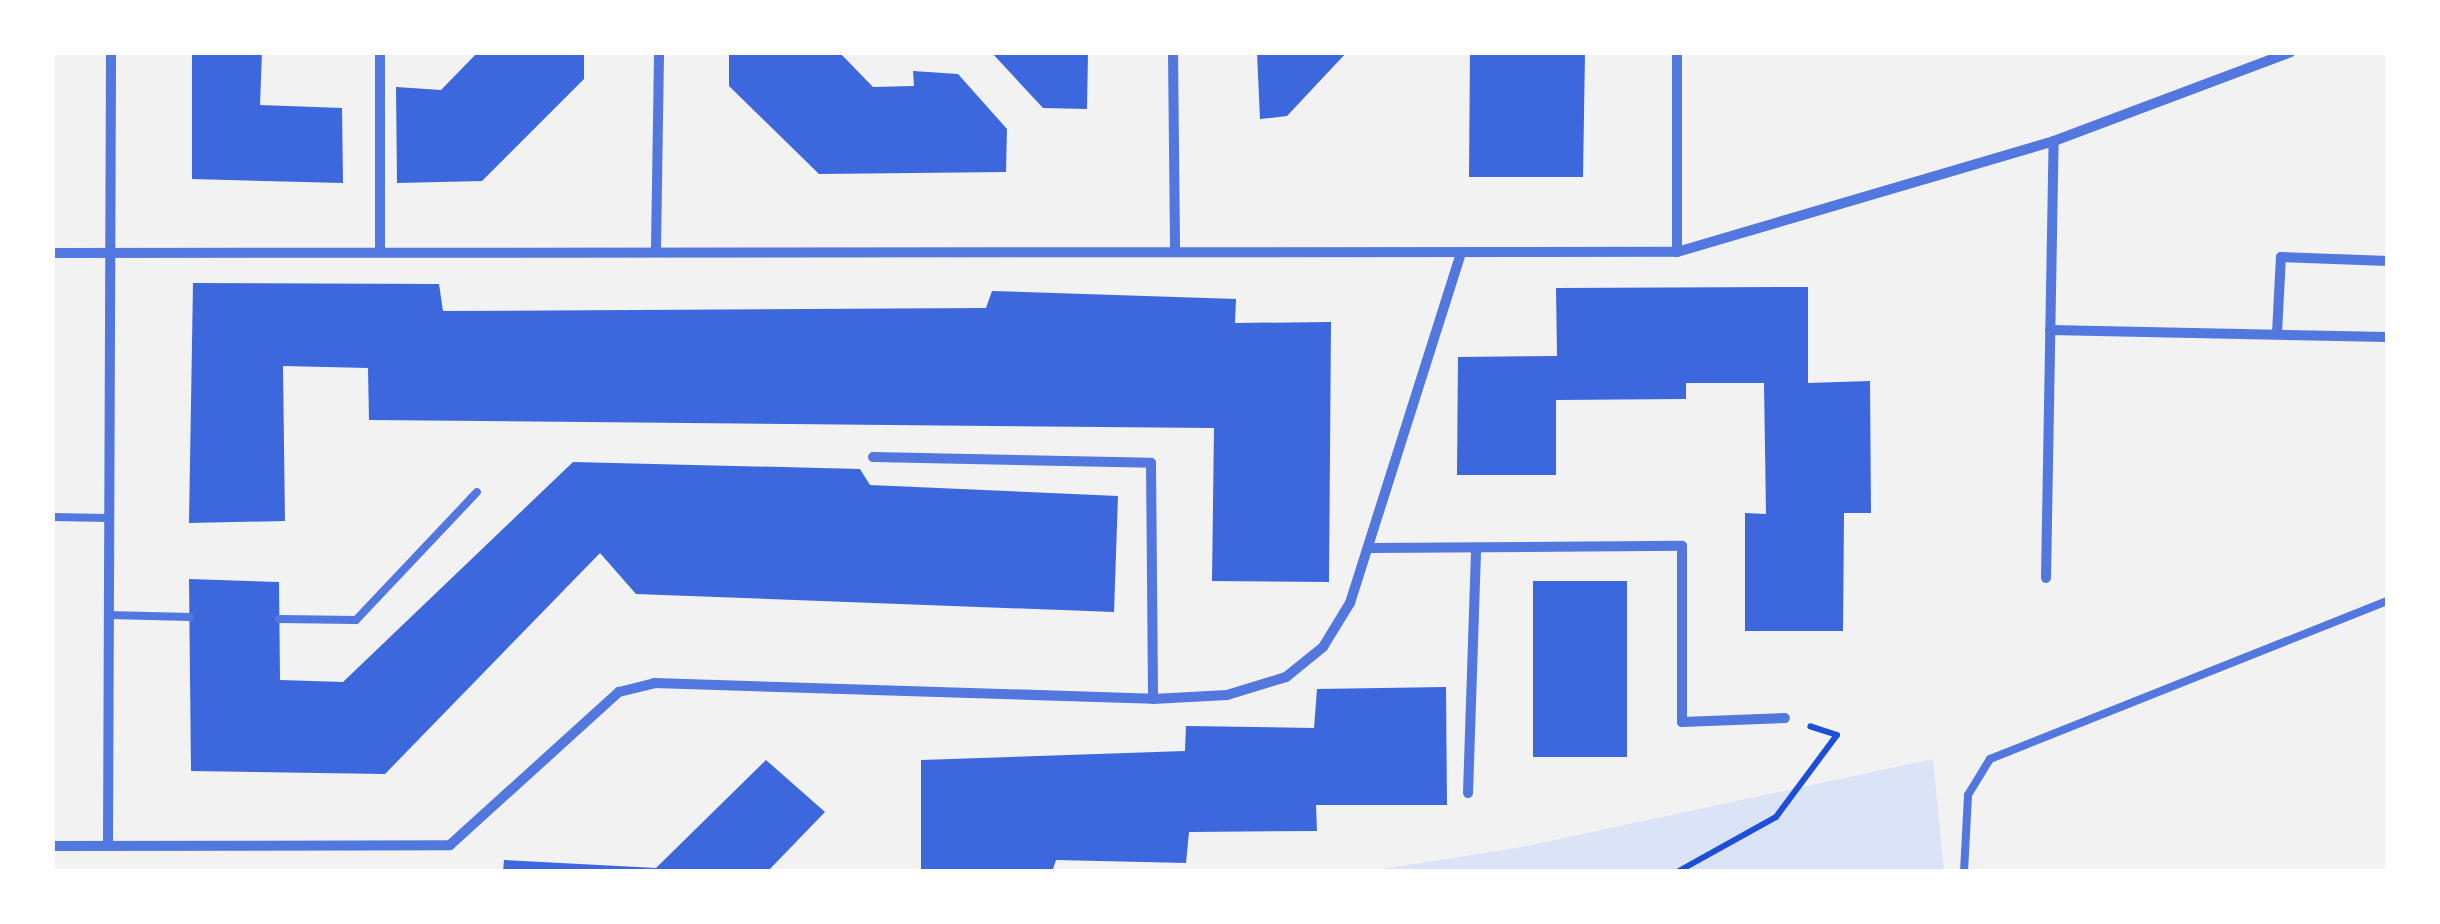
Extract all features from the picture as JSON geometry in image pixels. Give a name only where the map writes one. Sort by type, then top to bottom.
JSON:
[{"type":"street","points":[[108,845],[111,52]]},
{"type":"street","points":[[380,52],[380,250]]},
{"type":"street","points":[[656,248],[659,52]]},
{"type":"street","points":[[1172,52],[1175,252]]},
{"type":"street","points":[[1677,52],[1677,252]]},
{"type":"street","points":[[52,253],[656,248],[1460,257],[1677,252],[2054,141],[2291,52]]},
{"type":"street","points":[[2046,578],[2054,141]]},
{"type":"street","points":[[52,846],[450,846],[619,692],[654,684],[1153,699],[1227,695],[1286,677],[1323,647],[1370,548],[1460,257]]},
{"type":"street","points":[[2278,332],[2281,257],[2388,261]]},
{"type":"street","points":[[2050,330],[2388,337]]},
{"type":"street","points":[[873,457],[1152,463],[1153,699]]},
{"type":"street","points":[[1370,548],[1682,546],[1682,722],[1785,718]]},
{"type":"street","points":[[1468,793],[1476,548]]},
{"type":"lane","points":[[279,619],[356,620],[478,492]]},
{"type":"lane","points":[[52,517],[109,518]]},
{"type":"lane","points":[[1964,872],[1968,796],[1990,759],[2388,600]]},
{"type":"lane","points":[[108,615],[190,617]]},
{"type":"path","points":[[1678,872],[1776,818],[1837,735],[1799,723]]},
{"type":"shaded area","points":[[1933,759],[1944,871],[1364,872],[1522,847]]},
{"type":"building","points":[[192,52],[262,52],[260,105],[342,108],[343,183],[192,179]]},
{"type":"building","points":[[478,52],[584,52],[584,79],[482,181],[397,183],[396,87],[441,90]]},
{"type":"building","points":[[729,52],[839,52],[873,87],[914,86],[913,71],[958,74],[1007,129],[1006,172],[819,174],[729,86]]},
{"type":"building","points":[[991,52],[1088,52],[1087,109],[1043,108]]},
{"type":"building","points":[[1257,52],[1347,52],[1287,116],[1260,119]]},
{"type":"building","points":[[1470,52],[1585,52],[1583,177],[1469,177]]},
{"type":"building","points":[[193,283],[439,284],[443,311],[986,308],[992,291],[1236,299],[1235,323],[1331,322],[1329,582],[1212,581],[1214,428],[369,420],[368,368],[283,366],[285,521],[189,523]]},
{"type":"building","points":[[1808,287],[1808,383],[1870,381],[1871,513],[1844,513],[1843,631],[1745,631],[1745,513],[1766,514],[1764,383],[1686,383],[1686,399],[1556,400],[1556,475],[1457,475],[1458,357],[1557,356],[1556,288]]},
{"type":"building","points":[[573,462],[860,469],[870,485],[1118,496],[1114,612],[636,594],[600,553],[385,774],[191,771],[189,579],[279,582],[280,680],[343,682]]},
{"type":"building","points":[[1533,581],[1627,581],[1627,757],[1533,757]]},
{"type":"building","points":[[1446,687],[1447,805],[1316,805],[1317,831],[1189,832],[1186,863],[1056,860],[1052,872],[921,872],[921,760],[1185,751],[1186,726],[1314,728],[1317,689]]},
{"type":"building","points":[[766,760],[825,812],[767,872],[503,872],[504,860],[656,868]]}]
